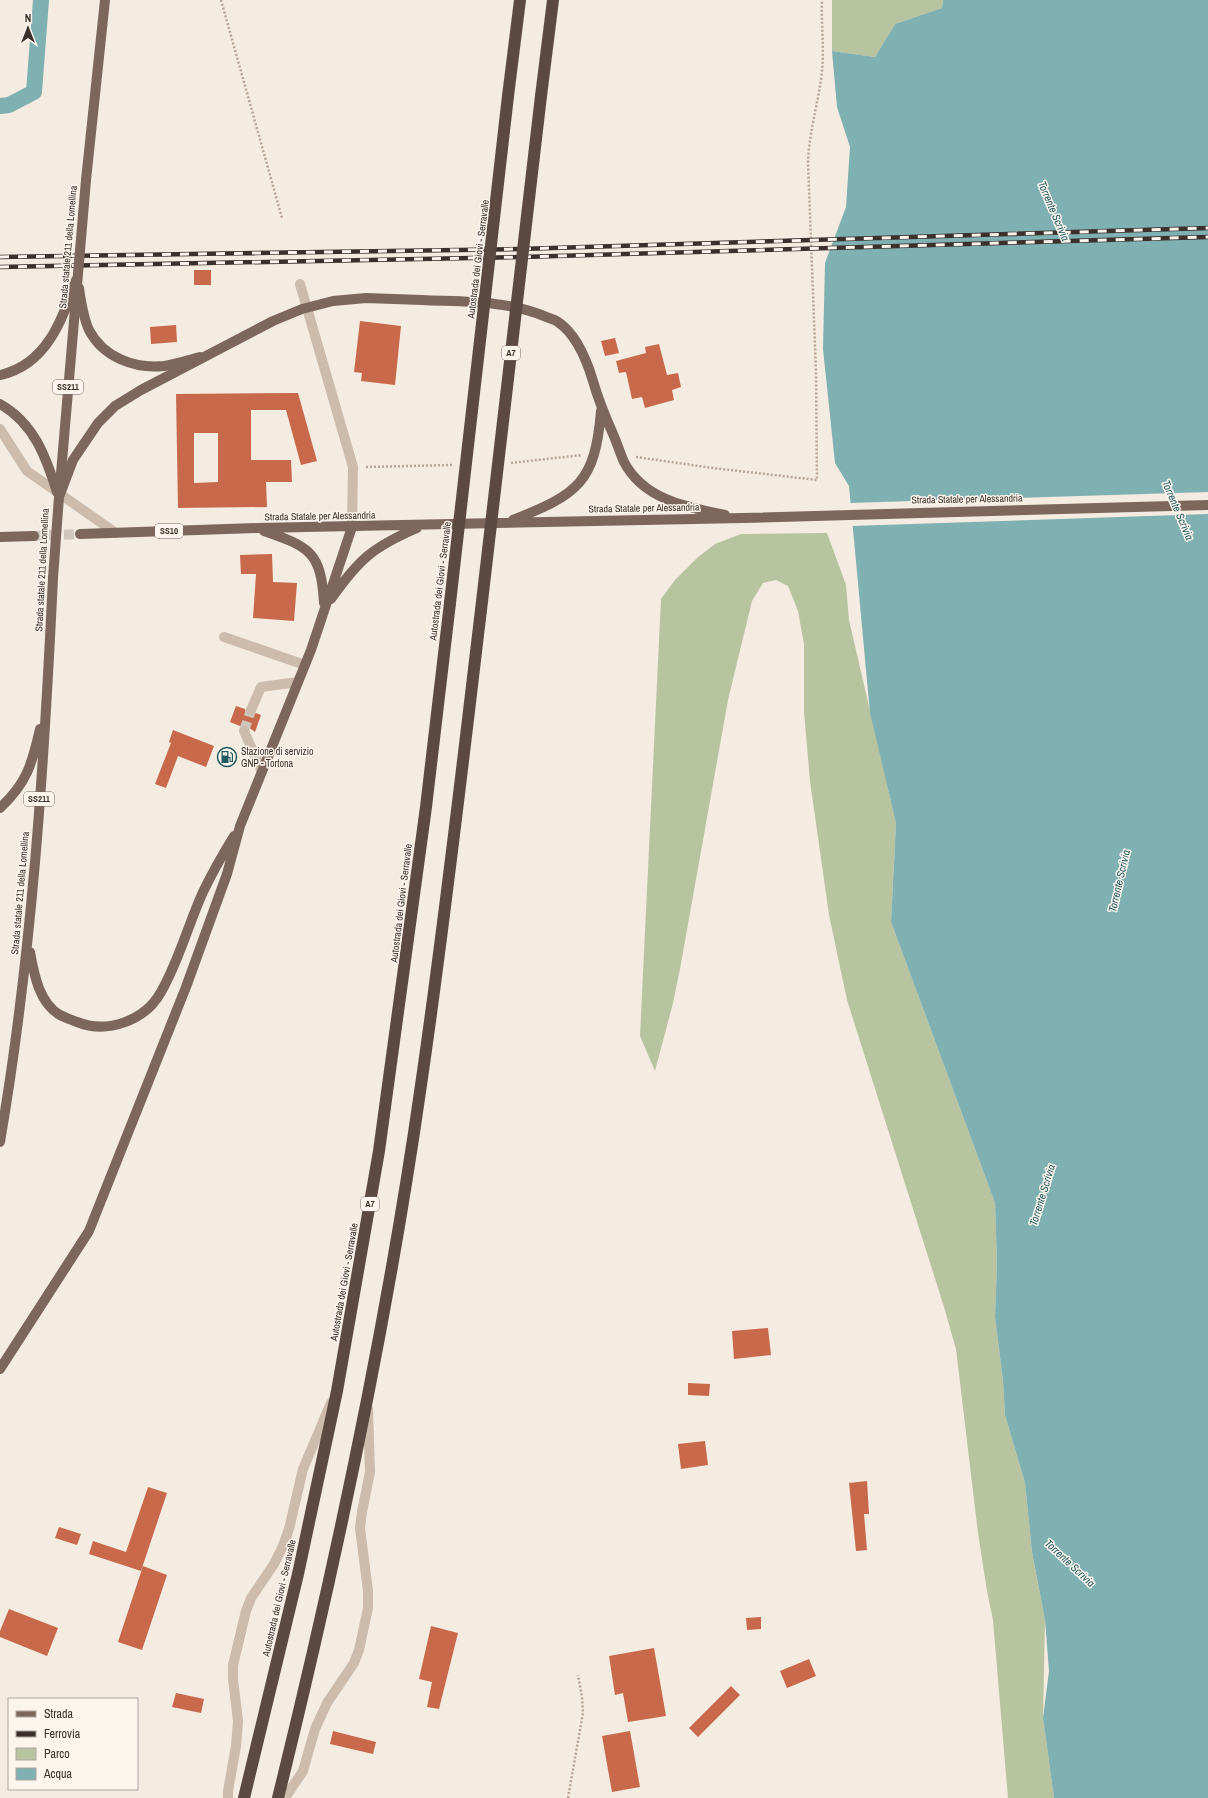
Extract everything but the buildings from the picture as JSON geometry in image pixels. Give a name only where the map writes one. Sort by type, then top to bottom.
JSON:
[{"type":"highway","name":"Autostrada dei Giovi - Serravalle","points":[[244,1798],[298,1574],[337,1391],[378,1159],[426,807],[520,0]]},
{"type":"highway","name":"A7","points":[[278,1798],[327,1591],[368,1395],[395,1247],[421,1087],[481,610],[553,0]]},
{"type":"main road","name":"Strada statale 211 della Lomellina","points":[[0,1142],[18,1031],[28,940],[48,694],[59,497],[77,277],[105,0]]},
{"type":"main road","points":[[77,277],[83,311],[89,330],[101,345],[113,356],[126,363],[142,366],[164,366],[205,356]]},
{"type":"main road","points":[[0,375],[11,373],[27,364],[42,351],[60,323],[77,277]]},
{"type":"main road","points":[[59,497],[73,460],[98,422],[115,406],[141,390],[273,321],[302,309],[333,301],[366,298],[495,304],[533,311],[558,322],[576,342],[589,368],[601,409],[625,463],[637,480],[651,492],[685,506],[743,518]]},
{"type":"main road","points":[[0,404],[17,416],[40,444],[48,461],[59,497]]},
{"type":"main road","points":[[506,523],[560,499],[574,489],[586,476],[596,450],[601,409]]},
{"type":"main road","name":"Strada Statale per Alessandria","points":[[80,534],[258,528],[352,528],[560,521],[743,518],[1208,505]]},
{"type":"main road","points":[[324,609],[360,562],[389,541],[423,526]]},
{"type":"main road","points":[[258,528],[299,544],[309,552],[321,572],[324,609]]},
{"type":"main road","points":[[0,1369],[89,1231],[186,987],[227,874],[240,826],[305,665],[352,528]]},
{"type":"main road","points":[[1,537],[34,536]]},
{"type":"main road","points":[[0,808],[16,792],[27,775],[34,754],[48,694]]},
{"type":"main road","points":[[28,940],[34,974],[39,989],[47,1003],[60,1015],[86,1026],[109,1027],[129,1021],[148,1008],[161,994],[203,891],[240,826]]},
{"type":"street","points":[[300,284],[353,467],[352,528]]},
{"type":"street","points":[[0,429],[27,471],[116,533]]},
{"type":"street","points":[[224,637],[305,665]]},
{"type":"street","points":[[251,710],[261,687],[298,682]]},
{"type":"street","points":[[244,731],[262,772]]},
{"type":"street","points":[[228,1798],[236,1746],[238,1721],[232,1679],[233,1665],[246,1611],[252,1598],[274,1564],[282,1548],[289,1529],[303,1469],[337,1391]]},
{"type":"street","points":[[285,1798],[303,1771],[315,1729],[327,1703],[354,1663],[359,1650],[368,1608],[368,1591],[360,1528],[370,1472],[368,1395]]},
{"type":"path","points":[[221,0],[282,218]]},
{"type":"path","points":[[633,457],[817,480],[816,372],[808,145],[821,79],[824,53],[821,22],[822,0]]},
{"type":"path","points":[[568,1798],[582,1713],[582,1697],[578,1675]]},
{"type":"green space","points":[[832,0],[943,0],[942,8],[895,24],[875,57],[832,51]]},
{"type":"green space","points":[[827,533],[846,585],[849,620],[896,823],[891,922],[995,1203],[997,1263],[995,1317],[1003,1381],[1005,1415],[1025,1483],[1032,1552],[1045,1620],[1043,1718],[1054,1798],[1008,1798],[993,1620],[978,1533],[956,1349],[847,1000],[829,915],[810,781],[804,712],[804,644],[798,611],[788,586],[776,580],[763,583],[752,601],[728,700],[673,1003],[655,1071],[640,1036],[661,599],[675,580],[697,558],[715,544],[741,534]]},
{"type":"water","name":"Torrente Scrivia","points":[[943,0],[1208,0],[1208,1798],[1054,1798],[1043,1718],[1049,1671],[1045,1620],[1032,1552],[1025,1483],[1005,1415],[1003,1381],[995,1317],[997,1263],[995,1203],[891,922],[896,823],[870,713],[849,486],[835,463],[823,349],[825,263],[846,207],[850,147],[837,107],[832,51],[875,57],[895,24],[942,8]]},
{"type":"pier","points":[[1208,492],[1208,514],[851,526],[849,503]]},
{"type":"waterway","points":[[0,106],[9,105],[34,92],[41,0]]},
{"type":"tunnel","points":[[34,536],[80,534]]},
{"type":"tunnel","points":[[244,731],[251,710]]},
{"type":"railway","points":[[0,257],[520,249],[1208,228]]},
{"type":"railway","points":[[0,267],[522,257],[1208,237]]},
{"type":"place","name":"Stazione di servizio GNP - Tortona","points":[[227,757]]}]
